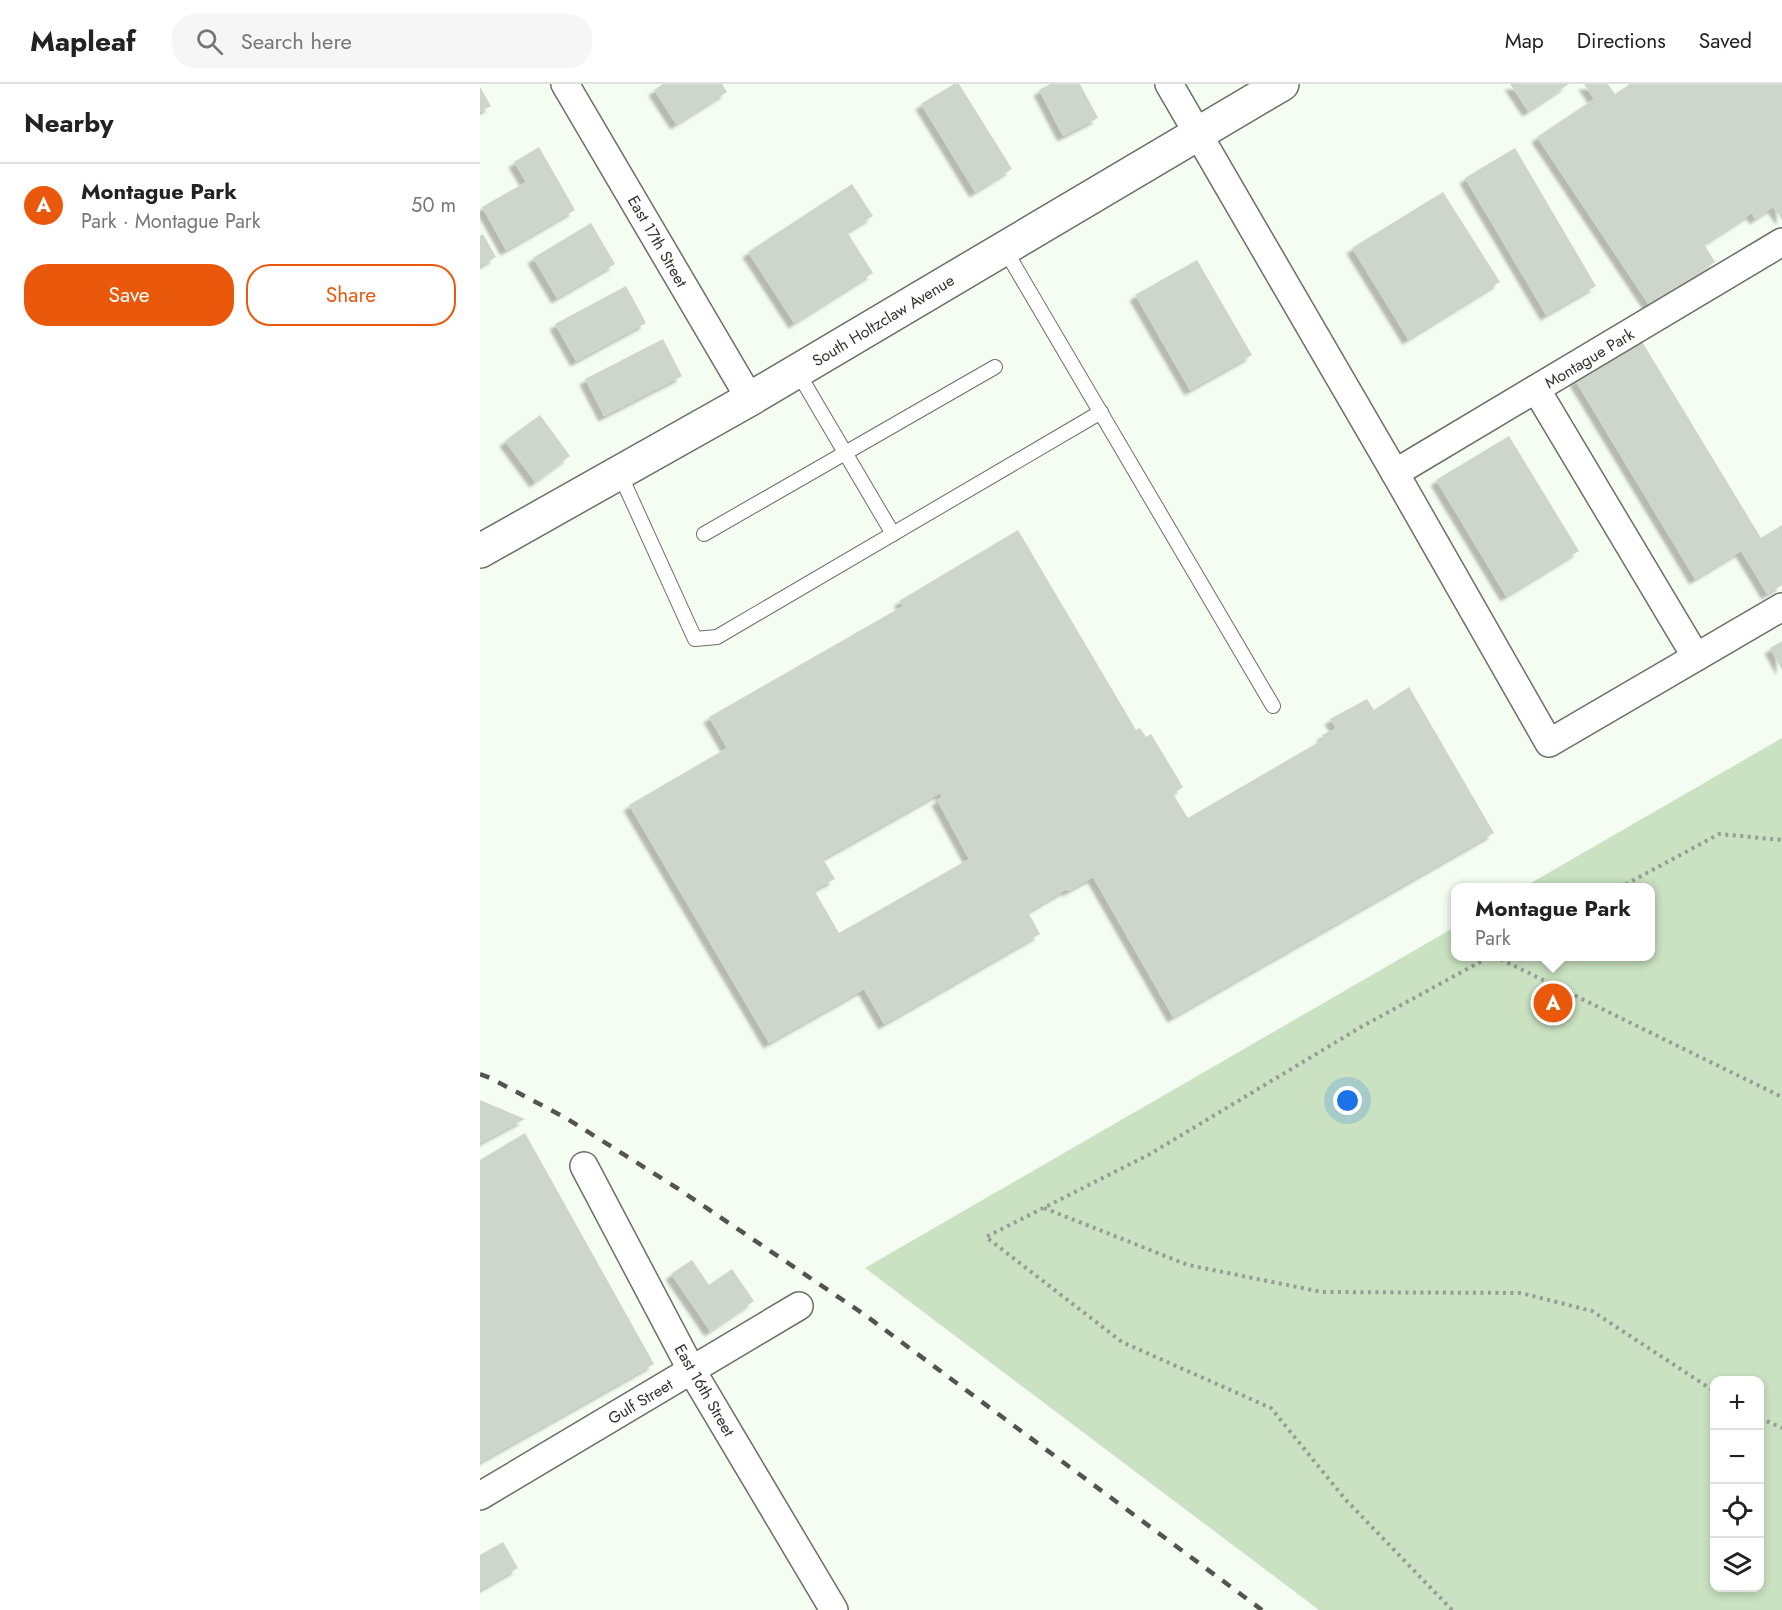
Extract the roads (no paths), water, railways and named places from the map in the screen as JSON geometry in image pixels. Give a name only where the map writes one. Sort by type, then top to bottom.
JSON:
[{"type":"main road","name":"South Holtzclaw Avenue","points":[[480,551],[750,399],[1282,84]]},
{"type":"street","name":"East 17th Street","points":[[566,84],[750,399]]},
{"type":"street","points":[[1169,84],[1550,743],[1782,607]]},
{"type":"street","name":"Montague Park","points":[[1395,473],[1782,242]]},
{"type":"street","points":[[1536,389],[1696,657]]},
{"type":"street","name":"East 16th Street","points":[[584,1166],[692,1371],[834,1610]]},
{"type":"street","name":"Gulf Street","points":[[480,1496],[799,1306]]},
{"type":"lane","points":[[1005,248],[1273,706]]},
{"type":"lane","points":[[704,534],[995,367]]},
{"type":"lane","points":[[797,371],[893,534]]},
{"type":"lane","points":[[620,472],[695,639],[717,637],[1101,412]]},
{"type":"railway","points":[[480,1074],[566,1118],[677,1188],[865,1315],[1262,1610]]},
{"type":"place","name":"Montague Park","points":[[1553,1003]]}]
